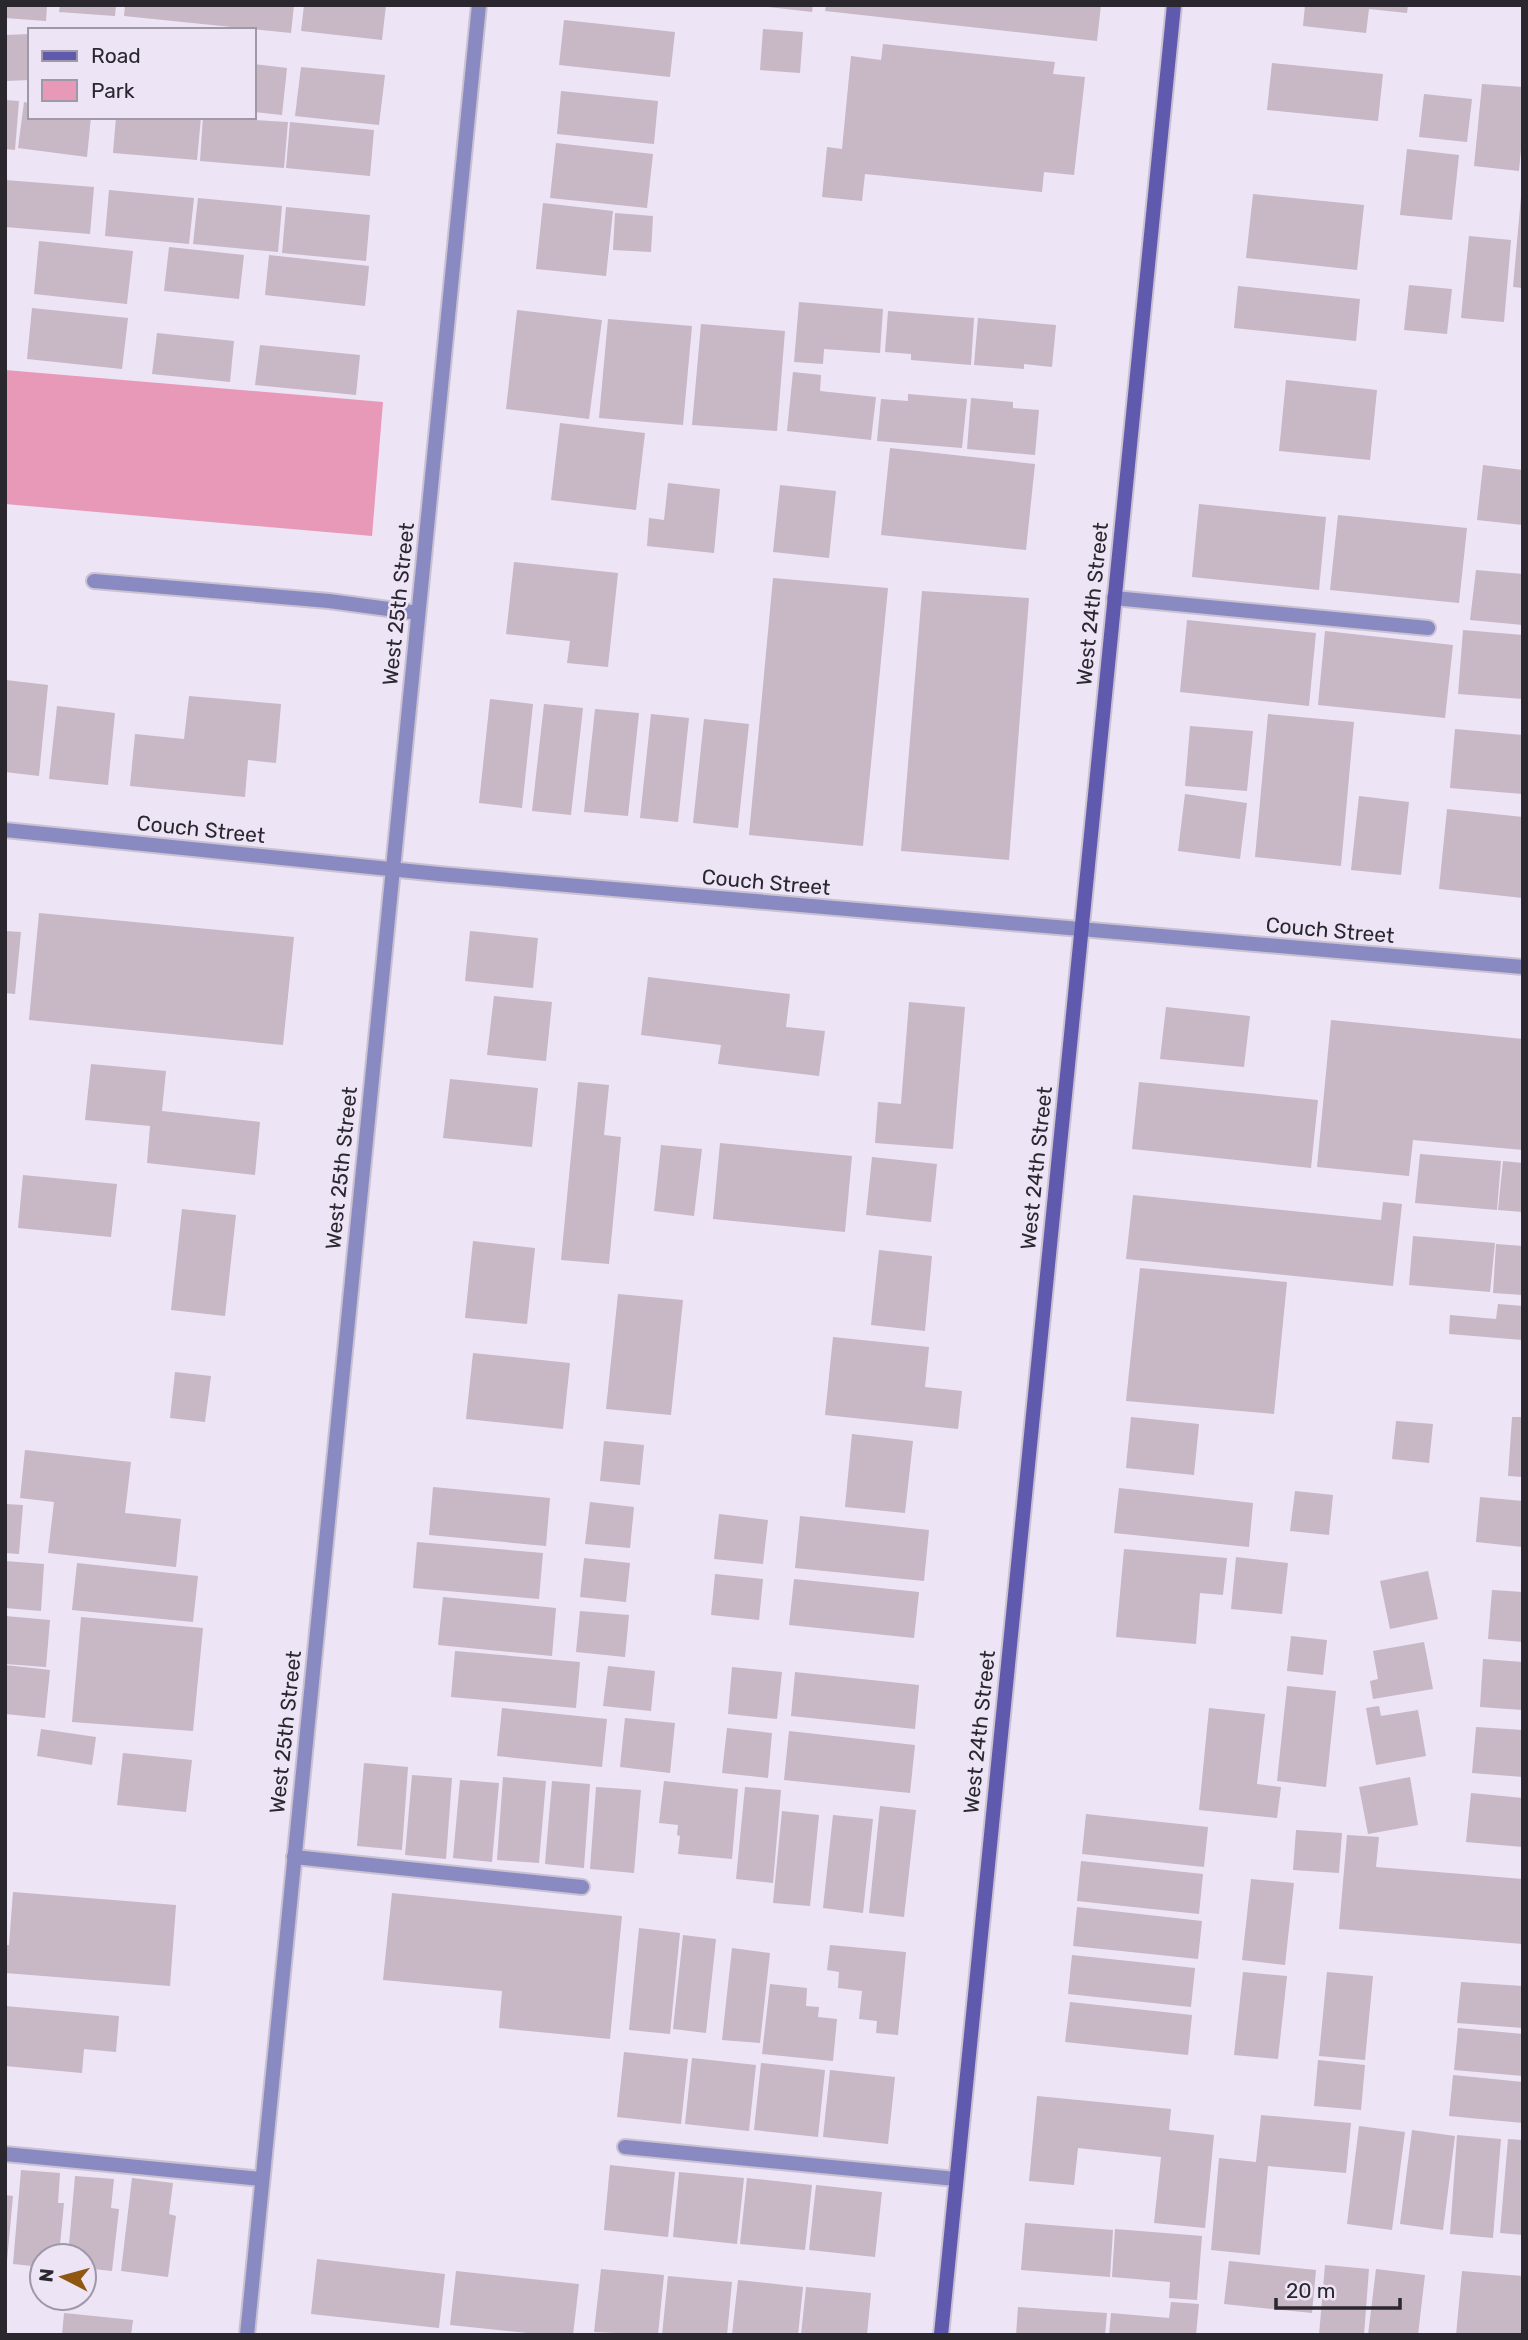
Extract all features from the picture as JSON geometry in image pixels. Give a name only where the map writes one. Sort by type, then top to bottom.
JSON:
[{"type":"street","name":"West 25th Street","points":[[247,2335],[479,5]]},
{"type":"street","name":"West 24th Street","points":[[941,2335],[1174,5]]},
{"type":"street","points":[[94,582],[329,601],[418,612]]},
{"type":"street","points":[[1114,598],[1428,628]]},
{"type":"street","name":"Couch Street","points":[[5,830],[392,869],[1523,967]]},
{"type":"street","points":[[294,1857],[582,1887]]},
{"type":"street","points":[[625,2147],[956,2179]]},
{"type":"street","points":[[5,2154],[261,2179]]},
{"type":"green space","points":[[5,370],[383,402],[372,536],[5,504]]},
{"type":"building","points":[[5,5],[47,5],[46,21],[5,18]]},
{"type":"building","points":[[60,5],[116,5],[115,16],[59,12]]},
{"type":"building","points":[[125,5],[294,5],[291,33],[124,16]]},
{"type":"building","points":[[304,5],[386,5],[382,40],[301,31]]},
{"type":"building","points":[[768,5],[813,5],[812,12]]},
{"type":"building","points":[[826,5],[1101,5],[1097,41],[825,11]]},
{"type":"building","points":[[1305,5],[1408,5],[1407,13],[1369,9],[1366,33],[1303,26]]},
{"type":"building","points":[[564,20],[675,32],[670,77],[559,65]]},
{"type":"building","points":[[763,29],[803,32],[800,73],[760,70]]},
{"type":"building","points":[[28,34],[28,80],[6,81],[5,35]]},
{"type":"building","points":[[883,44],[1055,62],[1053,74],[1085,77],[1074,175],[1044,172],[1042,192],[865,174],[862,201],[822,197],[827,147],[842,149],[851,56],[881,60]]},
{"type":"building","points":[[1272,63],[1383,74],[1378,121],[1267,110]]},
{"type":"building","points":[[256,64],[287,68],[282,115],[256,112]]},
{"type":"building","points":[[301,67],[385,75],[379,125],[295,116]]},
{"type":"building","points":[[1482,84],[1523,87],[1519,171],[1474,166]]},
{"type":"building","points":[[561,91],[658,101],[654,144],[557,134]]},
{"type":"building","points":[[1424,94],[1472,99],[1467,142],[1419,137]]},
{"type":"building","points":[[5,100],[19,101],[15,150],[5,149]]},
{"type":"building","points":[[24,102],[28,103],[28,119],[91,119],[87,157],[18,148]]},
{"type":"building","points":[[116,119],[201,119],[197,160],[113,153]]},
{"type":"building","points":[[203,119],[288,122],[284,168],[200,161]]},
{"type":"building","points":[[290,122],[374,130],[370,176],[286,168]]},
{"type":"building","points":[[556,143],[653,154],[647,208],[550,198]]},
{"type":"building","points":[[1407,149],[1459,155],[1452,220],[1400,215]]},
{"type":"building","points":[[5,180],[94,187],[90,234],[5,227]]},
{"type":"building","points":[[109,190],[194,198],[189,244],[105,236]]},
{"type":"building","points":[[1253,194],[1364,205],[1357,270],[1246,258]]},
{"type":"building","points":[[1523,197],[1523,288],[1513,287]]},
{"type":"building","points":[[198,198],[282,206],[278,252],[193,244]]},
{"type":"building","points":[[543,203],[613,211],[606,276],[536,269]]},
{"type":"building","points":[[286,207],[370,215],[366,261],[282,253]]},
{"type":"building","points":[[615,213],[653,216],[651,252],[613,250]]},
{"type":"building","points":[[1469,236],[1511,240],[1504,322],[1461,318]]},
{"type":"building","points":[[39,241],[133,251],[127,304],[34,294]]},
{"type":"building","points":[[169,247],[244,255],[239,299],[164,291]]},
{"type":"building","points":[[269,255],[369,266],[365,306],[265,295]]},
{"type":"building","points":[[1409,285],[1452,289],[1447,334],[1404,330]]},
{"type":"building","points":[[1238,286],[1360,299],[1356,341],[1234,328]]},
{"type":"building","points":[[799,302],[883,309],[880,353],[824,349],[823,364],[794,362]]},
{"type":"building","points":[[32,308],[128,318],[122,369],[27,359]]},
{"type":"building","points":[[517,310],[602,320],[589,419],[506,409]]},
{"type":"building","points":[[888,311],[974,318],[971,365],[911,360],[911,354],[885,352]]},
{"type":"building","points":[[978,318],[1056,325],[1052,367],[1024,364],[1024,369],[974,365]]},
{"type":"building","points":[[608,319],[692,326],[683,425],[599,418]]},
{"type":"building","points":[[701,324],[785,331],[777,431],[692,425]]},
{"type":"building","points":[[157,333],[234,341],[230,382],[152,374]]},
{"type":"building","points":[[260,345],[360,355],[356,395],[255,385]]},
{"type":"building","points":[[793,372],[821,375],[820,391],[876,397],[871,440],[787,431]]},
{"type":"building","points":[[1286,380],[1377,390],[1370,460],[1279,451]]},
{"type":"building","points":[[908,394],[967,399],[962,448],[877,441],[881,399],[908,401]]},
{"type":"building","points":[[971,398],[1013,402],[1013,408],[1039,410],[1035,455],[967,449]]},
{"type":"building","points":[[560,423],[645,433],[636,510],[551,500]]},
{"type":"building","points":[[890,448],[1035,464],[1026,550],[881,535]]},
{"type":"building","points":[[1483,465],[1523,470],[1523,525],[1477,520]]},
{"type":"building","points":[[668,483],[720,489],[714,553],[647,546],[649,518],[664,520]]},
{"type":"building","points":[[780,485],[836,491],[829,558],[773,552]]},
{"type":"building","points":[[1199,504],[1326,517],[1319,590],[1192,577]]},
{"type":"building","points":[[1338,515],[1467,528],[1459,603],[1330,590]]},
{"type":"building","points":[[514,562],[618,573],[608,667],[567,663],[570,641],[506,634]]},
{"type":"building","points":[[1476,570],[1523,574],[1523,625],[1470,620]]},
{"type":"building","points":[[773,578],[888,588],[863,846],[749,835]]},
{"type":"building","points":[[922,591],[1029,598],[1009,860],[901,851]]},
{"type":"building","points":[[1187,620],[1316,633],[1309,706],[1180,692]]},
{"type":"building","points":[[1463,630],[1523,635],[1523,699],[1458,694]]},
{"type":"building","points":[[1325,631],[1453,645],[1445,718],[1318,705]]},
{"type":"building","points":[[6,680],[48,685],[39,776],[5,772]]},
{"type":"building","points":[[189,696],[281,704],[276,763],[248,760],[245,797],[130,786],[135,734],[184,739]]},
{"type":"building","points":[[490,699],[533,704],[522,808],[479,803]]},
{"type":"building","points":[[544,704],[583,708],[571,815],[532,811]]},
{"type":"building","points":[[57,706],[115,713],[108,785],[49,779]]},
{"type":"building","points":[[595,709],[639,713],[628,816],[584,812]]},
{"type":"building","points":[[651,714],[689,718],[678,822],[640,818]]},
{"type":"building","points":[[1268,714],[1354,722],[1341,866],[1255,857]]},
{"type":"building","points":[[704,719],[749,724],[738,828],[693,823]]},
{"type":"building","points":[[1190,726],[1253,731],[1247,791],[1185,786]]},
{"type":"building","points":[[1455,729],[1523,735],[1523,794],[1450,788]]},
{"type":"building","points":[[1185,794],[1247,803],[1240,859],[1178,851]]},
{"type":"building","points":[[1359,796],[1409,802],[1401,875],[1351,870]]},
{"type":"building","points":[[1447,809],[1523,817],[1523,898],[1439,889]]},
{"type":"building","points":[[39,913],[294,937],[283,1045],[29,1020]]},
{"type":"building","points":[[5,931],[21,932],[15,994],[5,993]]},
{"type":"building","points":[[470,931],[538,938],[533,988],[465,981]]},
{"type":"building","points":[[648,977],[790,994],[786,1027],[825,1031],[819,1076],[718,1064],[721,1045],[641,1035]]},
{"type":"building","points":[[494,996],[552,1002],[546,1061],[487,1055]]},
{"type":"building","points":[[909,1002],[965,1007],[953,1149],[875,1143],[878,1102],[901,1104]]},
{"type":"building","points":[[1166,1007],[1250,1016],[1244,1067],[1160,1059]]},
{"type":"building","points":[[1331,1020],[1523,1039],[1523,1150],[1413,1140],[1409,1176],[1317,1167]]},
{"type":"building","points":[[91,1064],[166,1071],[162,1111],[260,1122],[255,1175],[147,1163],[150,1126],[85,1120]]},
{"type":"building","points":[[450,1079],[538,1088],[532,1147],[443,1138]]},
{"type":"building","points":[[578,1082],[609,1085],[604,1135],[621,1137],[609,1264],[561,1260]]},
{"type":"building","points":[[1139,1082],[1318,1100],[1311,1168],[1132,1149]]},
{"type":"building","points":[[720,1143],[852,1156],[845,1232],[713,1219]]},
{"type":"building","points":[[661,1145],[702,1149],[694,1216],[654,1211]]},
{"type":"building","points":[[1420,1154],[1501,1161],[1497,1210],[1415,1203]]},
{"type":"building","points":[[872,1157],[937,1164],[931,1222],[866,1215]]},
{"type":"building","points":[[1503,1161],[1523,1163],[1523,1212],[1498,1210]]},
{"type":"building","points":[[23,1175],[117,1184],[111,1237],[18,1228]]},
{"type":"building","points":[[1133,1195],[1381,1220],[1383,1202],[1402,1204],[1393,1286],[1126,1259]]},
{"type":"building","points":[[182,1209],[236,1215],[225,1316],[171,1310]]},
{"type":"building","points":[[1413,1236],[1495,1243],[1490,1292],[1409,1285]]},
{"type":"building","points":[[473,1241],[535,1248],[527,1324],[465,1318]]},
{"type":"building","points":[[1496,1244],[1523,1246],[1523,1295],[1493,1293]]},
{"type":"building","points":[[879,1250],[932,1256],[925,1331],[871,1325]]},
{"type":"building","points":[[1140,1268],[1287,1282],[1274,1414],[1126,1401]]},
{"type":"building","points":[[618,1294],[683,1300],[671,1415],[606,1409]]},
{"type":"building","points":[[1498,1304],[1523,1306],[1523,1340],[1449,1334],[1450,1315],[1496,1319]]},
{"type":"building","points":[[833,1337],[929,1347],[925,1387],[962,1391],[958,1429],[825,1415]]},
{"type":"building","points":[[473,1353],[570,1363],[563,1429],[466,1419]]},
{"type":"building","points":[[175,1372],[211,1376],[205,1422],[170,1418]]},
{"type":"building","points":[[1131,1417],[1199,1424],[1194,1475],[1126,1468]]},
{"type":"building","points":[[1512,1417],[1523,1417],[1523,1477],[1508,1476]]},
{"type":"building","points":[[1396,1421],[1433,1424],[1429,1463],[1392,1459]]},
{"type":"building","points":[[852,1434],[913,1441],[905,1513],[845,1507]]},
{"type":"building","points":[[604,1441],[644,1445],[640,1485],[600,1481]]},
{"type":"building","points":[[25,1450],[131,1462],[125,1513],[181,1519],[176,1567],[48,1553],[54,1502],[20,1498]]},
{"type":"building","points":[[433,1487],[550,1498],[546,1546],[429,1535]]},
{"type":"building","points":[[1119,1488],[1253,1503],[1249,1547],[1114,1533]]},
{"type":"building","points":[[1295,1491],[1333,1495],[1329,1535],[1290,1531]]},
{"type":"building","points":[[1480,1497],[1523,1501],[1523,1547],[1476,1542]]},
{"type":"building","points":[[590,1502],[634,1507],[630,1548],[585,1544]]},
{"type":"building","points":[[5,1504],[23,1505],[19,1554],[5,1553]]},
{"type":"building","points":[[719,1514],[768,1520],[763,1564],[714,1559]]},
{"type":"building","points":[[800,1516],[929,1530],[924,1581],[795,1568]]},
{"type":"building","points":[[417,1542],[543,1553],[539,1599],[413,1588]]},
{"type":"building","points":[[1124,1549],[1227,1558],[1223,1595],[1200,1593],[1196,1644],[1116,1637]]},
{"type":"building","points":[[1236,1557],[1288,1563],[1282,1614],[1231,1609]]},
{"type":"building","points":[[584,1558],[630,1563],[626,1602],[580,1597]]},
{"type":"building","points":[[5,1561],[44,1564],[41,1611],[5,1608]]},
{"type":"building","points":[[77,1563],[198,1576],[193,1622],[72,1610]]},
{"type":"building","points":[[1428,1571],[1438,1619],[1390,1629],[1380,1581]]},
{"type":"building","points":[[715,1574],[763,1579],[759,1620],[711,1615]]},
{"type":"building","points":[[794,1579],[919,1592],[914,1638],[789,1625]]},
{"type":"building","points":[[1492,1590],[1523,1592],[1523,1642],[1488,1639]]},
{"type":"building","points":[[443,1597],[556,1608],[552,1656],[438,1645]]},
{"type":"building","points":[[580,1611],[629,1615],[625,1657],[576,1652]]},
{"type":"building","points":[[5,1616],[50,1620],[46,1667],[5,1664]]},
{"type":"building","points":[[81,1617],[203,1628],[193,1731],[72,1722]]},
{"type":"building","points":[[1291,1636],[1327,1640],[1323,1675],[1287,1671]]},
{"type":"building","points":[[1424,1642],[1433,1689],[1373,1699],[1370,1681],[1378,1679],[1373,1651]]},
{"type":"building","points":[[455,1651],[580,1662],[576,1708],[451,1697]]},
{"type":"building","points":[[1483,1659],[1523,1662],[1523,1710],[1480,1707]]},
{"type":"building","points":[[5,1665],[50,1670],[45,1718],[5,1714]]},
{"type":"building","points":[[608,1666],[655,1671],[651,1711],[603,1706]]},
{"type":"building","points":[[732,1667],[782,1672],[777,1719],[728,1714]]},
{"type":"building","points":[[795,1672],[919,1685],[915,1729],[791,1716]]},
{"type":"building","points":[[1287,1686],[1336,1691],[1326,1787],[1277,1781]]},
{"type":"building","points":[[1379,1706],[1381,1716],[1418,1710],[1426,1756],[1376,1765],[1366,1708]]},
{"type":"building","points":[[502,1708],[607,1719],[602,1767],[497,1756]]},
{"type":"building","points":[[1209,1708],[1265,1714],[1257,1784],[1281,1787],[1277,1818],[1199,1810]]},
{"type":"building","points":[[625,1718],[675,1723],[670,1773],[620,1767]]},
{"type":"building","points":[[1476,1727],[1523,1730],[1523,1777],[1472,1773]]},
{"type":"building","points":[[727,1728],[772,1733],[768,1778],[722,1773]]},
{"type":"building","points":[[41,1729],[96,1737],[92,1765],[37,1756]]},
{"type":"building","points":[[789,1731],[915,1745],[910,1793],[784,1780]]},
{"type":"building","points":[[123,1753],[192,1760],[186,1812],[117,1805]]},
{"type":"building","points":[[364,1763],[408,1767],[402,1850],[357,1846]]},
{"type":"building","points":[[412,1775],[452,1778],[446,1859],[405,1855]]},
{"type":"building","points":[[503,1777],[546,1781],[539,1863],[497,1860]]},
{"type":"building","points":[[1410,1777],[1418,1825],[1368,1834],[1359,1787]]},
{"type":"building","points":[[460,1780],[499,1783],[492,1862],[453,1858]]},
{"type":"building","points":[[552,1781],[590,1784],[584,1868],[545,1864]]},
{"type":"building","points":[[664,1781],[738,1789],[732,1859],[678,1854],[678,1825],[659,1823]]},
{"type":"building","points":[[596,1787],[641,1790],[634,1873],[590,1869]]},
{"type":"building","points":[[745,1787],[781,1790],[773,1883],[736,1879]]},
{"type":"building","points":[[1471,1793],[1523,1798],[1523,1847],[1466,1842]]},
{"type":"building","points":[[880,1806],[916,1810],[904,1917],[869,1913]]},
{"type":"building","points":[[782,1811],[819,1815],[810,1906],[773,1903]]},
{"type":"building","points":[[1086,1814],[1208,1827],[1204,1867],[1082,1854]]},
{"type":"building","points":[[833,1815],[873,1819],[863,1913],[823,1908]]},
{"type":"building","points":[[1296,1830],[1342,1833],[1339,1873],[1293,1870]]},
{"type":"building","points":[[1347,1835],[1379,1837],[1376,1867],[1523,1879],[1523,1944],[1339,1929]]},
{"type":"building","points":[[1081,1861],[1203,1874],[1199,1914],[1077,1901]]},
{"type":"building","points":[[1251,1879],[1294,1883],[1285,1965],[1242,1960]]},
{"type":"building","points":[[13,1892],[176,1905],[170,1986],[5,1973],[5,1945],[9,1945]]},
{"type":"building","points":[[392,1893],[622,1916],[610,2039],[499,2028],[502,1991],[383,1980]]},
{"type":"building","points":[[1077,1907],[1202,1921],[1198,1959],[1073,1946]]},
{"type":"building","points":[[639,1928],[680,1933],[670,2034],[629,2030]]},
{"type":"building","points":[[683,1935],[716,1939],[706,2033],[673,2029]]},
{"type":"building","points":[[830,1945],[906,1952],[898,2035],[876,2033],[877,2021],[859,2019],[862,1991],[838,1988],[839,1972],[827,1970]]},
{"type":"building","points":[[732,1948],[770,1953],[760,2043],[722,2040]]},
{"type":"building","points":[[1072,1955],[1195,1968],[1191,2007],[1068,1994]]},
{"type":"building","points":[[1243,1972],[1287,1976],[1278,2059],[1234,2055]]},
{"type":"building","points":[[1327,1972],[1373,1976],[1365,2060],[1319,2056]]},
{"type":"building","points":[[1461,1982],[1523,1986],[1523,2028],[1457,2023]]},
{"type":"building","points":[[770,1984],[807,1988],[806,2006],[819,2007],[818,2017],[837,2019],[833,2061],[762,2054]]},
{"type":"building","points":[[1070,2002],[1192,2015],[1188,2055],[1065,2042]]},
{"type":"building","points":[[5,2006],[119,2016],[116,2052],[84,2049],[82,2073],[5,2066]]},
{"type":"building","points":[[1458,2028],[1523,2034],[1523,2076],[1454,2070]]},
{"type":"building","points":[[624,2052],[688,2059],[681,2124],[617,2117]]},
{"type":"building","points":[[692,2058],[756,2065],[749,2131],[685,2124]]},
{"type":"building","points":[[1318,2060],[1365,2065],[1361,2110],[1314,2106]]},
{"type":"building","points":[[761,2063],[825,2070],[818,2137],[754,2130]]},
{"type":"building","points":[[830,2070],[895,2077],[888,2144],[823,2137]]},
{"type":"building","points":[[1453,2075],[1523,2082],[1523,2123],[1449,2116]]},
{"type":"building","points":[[1037,2096],[1171,2109],[1169,2130],[1214,2135],[1205,2228],[1154,2223],[1161,2157],[1078,2148],[1074,2185],[1029,2181]]},
{"type":"building","points":[[1261,2115],[1351,2123],[1346,2173],[1268,2166],[1260,2255],[1211,2250],[1219,2158],[1256,2162]]},
{"type":"building","points":[[1359,2126],[1405,2132],[1392,2230],[1347,2224]]},
{"type":"building","points":[[1412,2130],[1455,2136],[1443,2230],[1400,2224]]},
{"type":"building","points":[[1457,2135],[1501,2139],[1493,2238],[1450,2234]]},
{"type":"building","points":[[1508,2139],[1523,2140],[1523,2235],[1500,2233]]},
{"type":"building","points":[[610,2165],[675,2172],[668,2237],[604,2230]]},
{"type":"building","points":[[21,2170],[60,2173],[58,2203],[64,2203],[60,2242],[28,2242],[28,2266],[13,2264]]},
{"type":"building","points":[[679,2172],[744,2178],[737,2244],[673,2237]]},
{"type":"building","points":[[75,2176],[114,2179],[111,2208],[119,2209],[112,2271],[98,2270],[98,2242],[69,2242]]},
{"type":"building","points":[[132,2178],[173,2183],[169,2214],[176,2216],[168,2277],[121,2271]]},
{"type":"building","points":[[747,2178],[812,2185],[805,2250],[740,2244]]},
{"type":"building","points":[[816,2185],[882,2192],[875,2257],[809,2250]]},
{"type":"building","points":[[5,2195],[13,2196],[7,2261],[5,2260]]},
{"type":"building","points":[[1025,2223],[1113,2230],[1110,2277],[1021,2270]]},
{"type":"building","points":[[1115,2229],[1202,2236],[1197,2300],[1169,2298],[1170,2282],[1112,2277]]},
{"type":"building","points":[[317,2259],[445,2274],[439,2328],[311,2314]]},
{"type":"building","points":[[1229,2261],[1316,2270],[1312,2313],[1224,2304]]},
{"type":"building","points":[[1325,2265],[1369,2269],[1364,2335],[1319,2335]]},
{"type":"building","points":[[601,2269],[664,2275],[658,2335],[594,2332]]},
{"type":"building","points":[[1376,2269],[1425,2275],[1418,2335],[1368,2335]]},
{"type":"building","points":[[456,2271],[579,2284],[573,2335],[547,2335],[450,2325]]},
{"type":"building","points":[[1462,2271],[1523,2276],[1523,2335],[1456,2335]]},
{"type":"building","points":[[668,2276],[732,2282],[727,2335],[662,2335]]},
{"type":"building","points":[[738,2280],[803,2287],[798,2335],[732,2335]]},
{"type":"building","points":[[806,2287],[871,2293],[867,2335],[801,2335]]},
{"type":"building","points":[[1171,2302],[1199,2304],[1196,2335],[1109,2335],[1111,2313],[1169,2318]]},
{"type":"building","points":[[1018,2307],[1107,2313],[1105,2335],[1016,2335]]},
{"type":"building","points":[[64,2313],[133,2320],[131,2335],[62,2335]]}]
